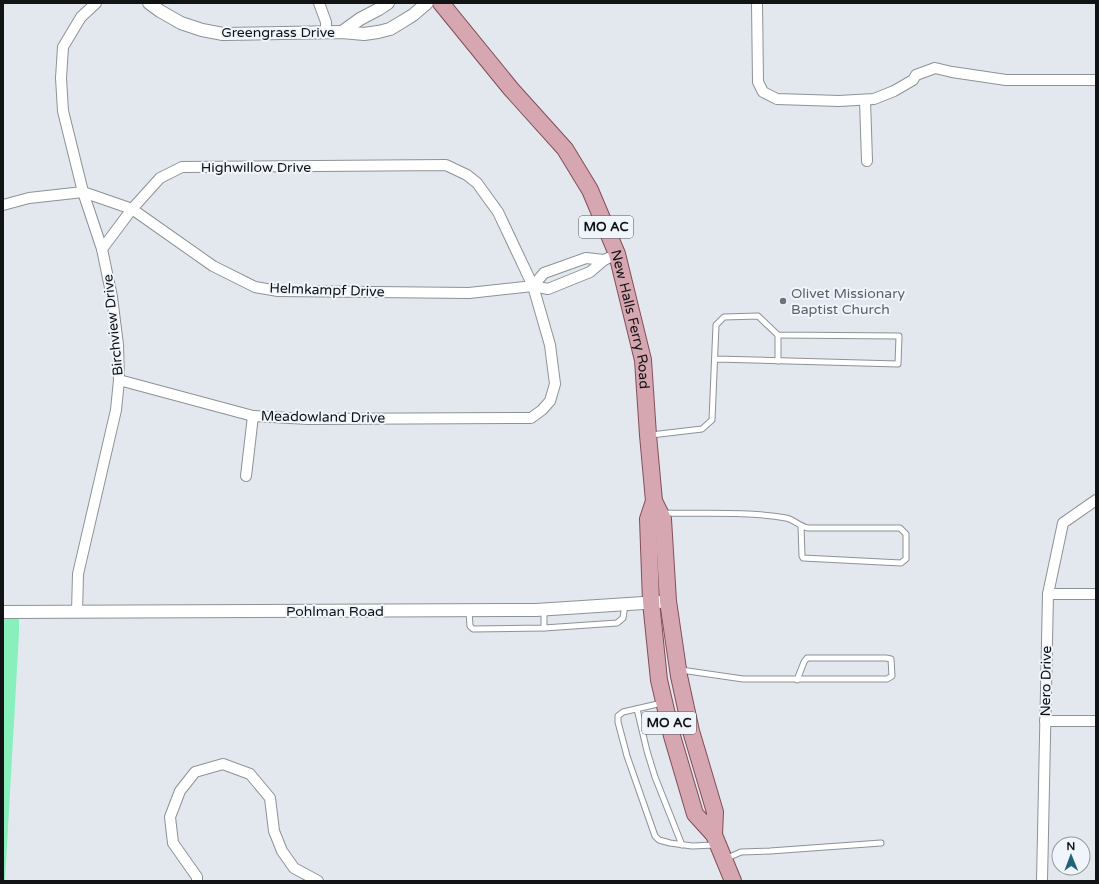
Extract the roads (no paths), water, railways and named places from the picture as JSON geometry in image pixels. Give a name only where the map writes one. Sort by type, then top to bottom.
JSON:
[{"type":"main road","name":"New Halls Ferry Road","points":[[441,3],[511,89],[565,150],[590,190],[643,360],[648,435],[657,507],[663,519],[668,601],[678,669],[682,694],[691,731],[715,812],[716,840]]},
{"type":"main road","name":"New Halls Ferry Road","points":[[657,507],[648,519],[651,602],[664,703],[695,814],[716,840],[734,881]]},
{"type":"street","name":"Birchview Drive","points":[[77,612],[78,574],[116,410],[119,380],[118,345],[112,296],[102,249],[83,192],[63,111],[60,78],[63,47],[81,17],[96,3]]},
{"type":"street","name":"Greengrass Drive","points":[[149,3],[181,23],[202,30],[223,34],[326,32],[364,34],[378,32],[400,23],[427,3]]},
{"type":"street","points":[[319,3],[326,22],[326,32]]},
{"type":"street","name":"Greengrass Drive","points":[[342,32],[360,19],[388,3]]},
{"type":"street","points":[[757,3],[758,82],[763,92],[777,99],[839,101],[874,99],[894,91],[913,80],[916,75],[935,68],[1006,80],[1096,80]]},
{"type":"street","points":[[865,100],[867,162]]},
{"type":"street","name":"Highwillow Drive","points":[[102,249],[132,209],[160,178],[182,168],[446,165],[477,183],[498,212],[533,286]]},
{"type":"street","name":"Helmkampf Drive","points":[[3,205],[29,198],[83,192],[132,209],[213,266],[255,287],[278,291],[469,293],[533,286],[548,289],[590,272],[611,257]]},
{"type":"street","points":[[533,286],[544,273],[586,258],[611,257]]},
{"type":"street","name":"Meadowland Drive","points":[[119,380],[253,416],[308,419],[531,418],[542,410],[550,401],[554,384],[550,345],[533,286]]},
{"type":"street","points":[[246,476],[253,416]]},
{"type":"street","name":"Nero Drive","points":[[1042,881],[1048,594],[1063,522],[1096,500]]},
{"type":"street","points":[[1048,594],[1096,594]]},
{"type":"street","name":"Pohlman Road","points":[[3,612],[544,610],[668,601]]},
{"type":"street","points":[[1045,721],[1096,721]]},
{"type":"street","points":[[197,881],[197,877],[173,843],[170,817],[180,791],[196,772],[223,764],[250,774],[270,798],[274,831],[282,851],[294,868],[318,881]]},
{"type":"lane","points":[[648,435],[702,429],[712,420],[716,326],[724,317],[758,316],[778,335],[898,336],[898,364],[715,359]]},
{"type":"lane","points":[[778,335],[778,361]]},
{"type":"lane","points":[[657,507],[788,518],[801,526],[808,528],[900,528],[906,534],[906,559],[902,563],[803,558],[801,526]]},
{"type":"lane","points":[[469,611],[470,626],[473,630],[544,628],[617,624],[623,618],[625,604]]},
{"type":"lane","points":[[544,610],[544,628]]},
{"type":"lane","points":[[678,669],[743,679],[797,680],[887,679],[892,676],[891,659],[807,658],[797,680]]},
{"type":"lane","points":[[664,703],[623,712],[618,716],[618,722],[627,756],[656,836],[659,840],[692,846],[716,840]]},
{"type":"lane","points":[[637,709],[647,751],[655,776],[682,845]]},
{"type":"lane","points":[[724,859],[741,852],[881,843]]},
{"type":"place","name":"Olivet Missionary Baptist Church","points":[[783,301]]}]
